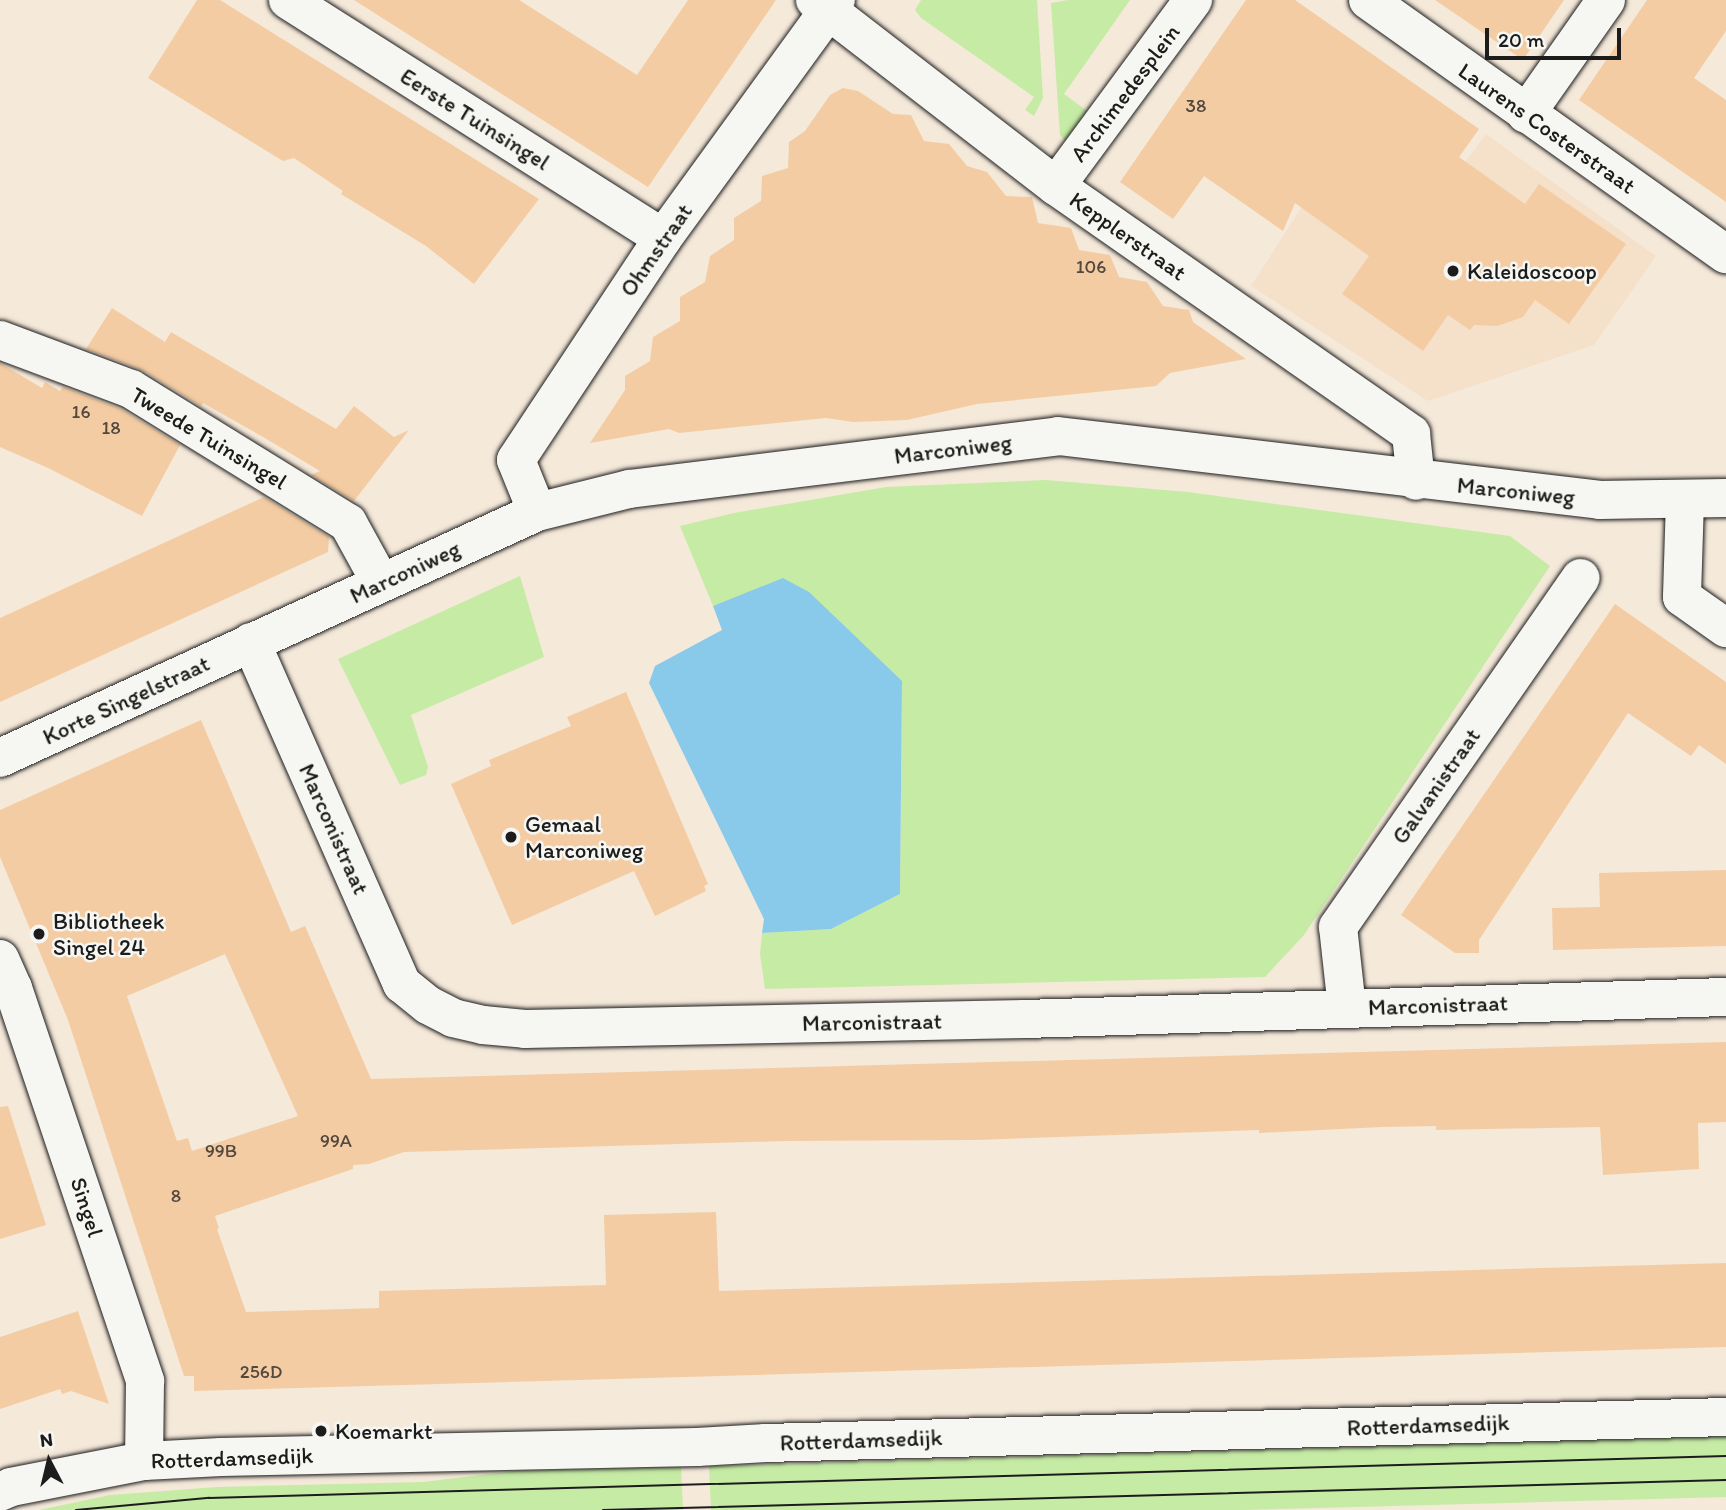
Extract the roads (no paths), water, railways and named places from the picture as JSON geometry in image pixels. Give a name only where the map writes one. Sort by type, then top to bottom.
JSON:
[{"type":"street","name":"Eerste Tuinsingel","points":[[288,0],[663,238]]},
{"type":"street","name":"Archimedesplein","points":[[1056,186],[1193,0]]},
{"type":"street","name":"Laurens Costerstraat","points":[[1368,0],[1726,254]]},
{"type":"street","points":[[1526,114],[1606,0]]},
{"type":"street","name":"Ohmstraat","points":[[537,512],[516,460],[663,238],[827,3]]},
{"type":"street","name":"Kepplerstraat","points":[[827,3],[1056,186],[1411,434],[1416,481]]},
{"type":"street","name":"Tweede Tuinsingel","points":[[0,340],[131,389],[348,523],[381,583]]},
{"type":"street","name":"Marconiweg","points":[[251,642],[537,512],[629,489],[1058,436],[1416,481],[1600,500],[1726,498]]},
{"type":"street","points":[[1685,500],[1682,597],[1726,628]]},
{"type":"street","name":"Galvanistraat","points":[[1347,1008],[1338,927],[1581,578]]},
{"type":"street","name":"Marconistraat","points":[[251,642],[402,984],[428,1005],[453,1018],[482,1025],[525,1028],[1025,1019],[1726,997]]},
{"type":"street","name":"Korte Singelstraat","points":[[0,758],[251,642]]},
{"type":"street","name":"Singel","points":[[0,959],[21,1013],[145,1381],[144,1461]]},
{"type":"street","name":"Rotterdamsedijk","points":[[0,1492],[11,1487],[144,1461],[1726,1418]]},
{"type":"water","points":[[783,578],[809,592],[902,681],[900,894],[831,929],[762,933],[764,919],[649,683],[655,666],[722,630],[713,606]]},
{"type":"tram line","points":[[76,1510],[209,1498],[1726,1456]]},
{"type":"tram line","points":[[603,1510],[1726,1480]]},
{"type":"place","name":"Kaleidoscoop","points":[[1453,271]]},
{"type":"place","name":"Gemaal Marconiweg","points":[[511,837]]},
{"type":"place","name":"Bibliotheek Singel 24","points":[[39,934]]},
{"type":"place","name":"Koemarkt","points":[[321,1431]]}]
